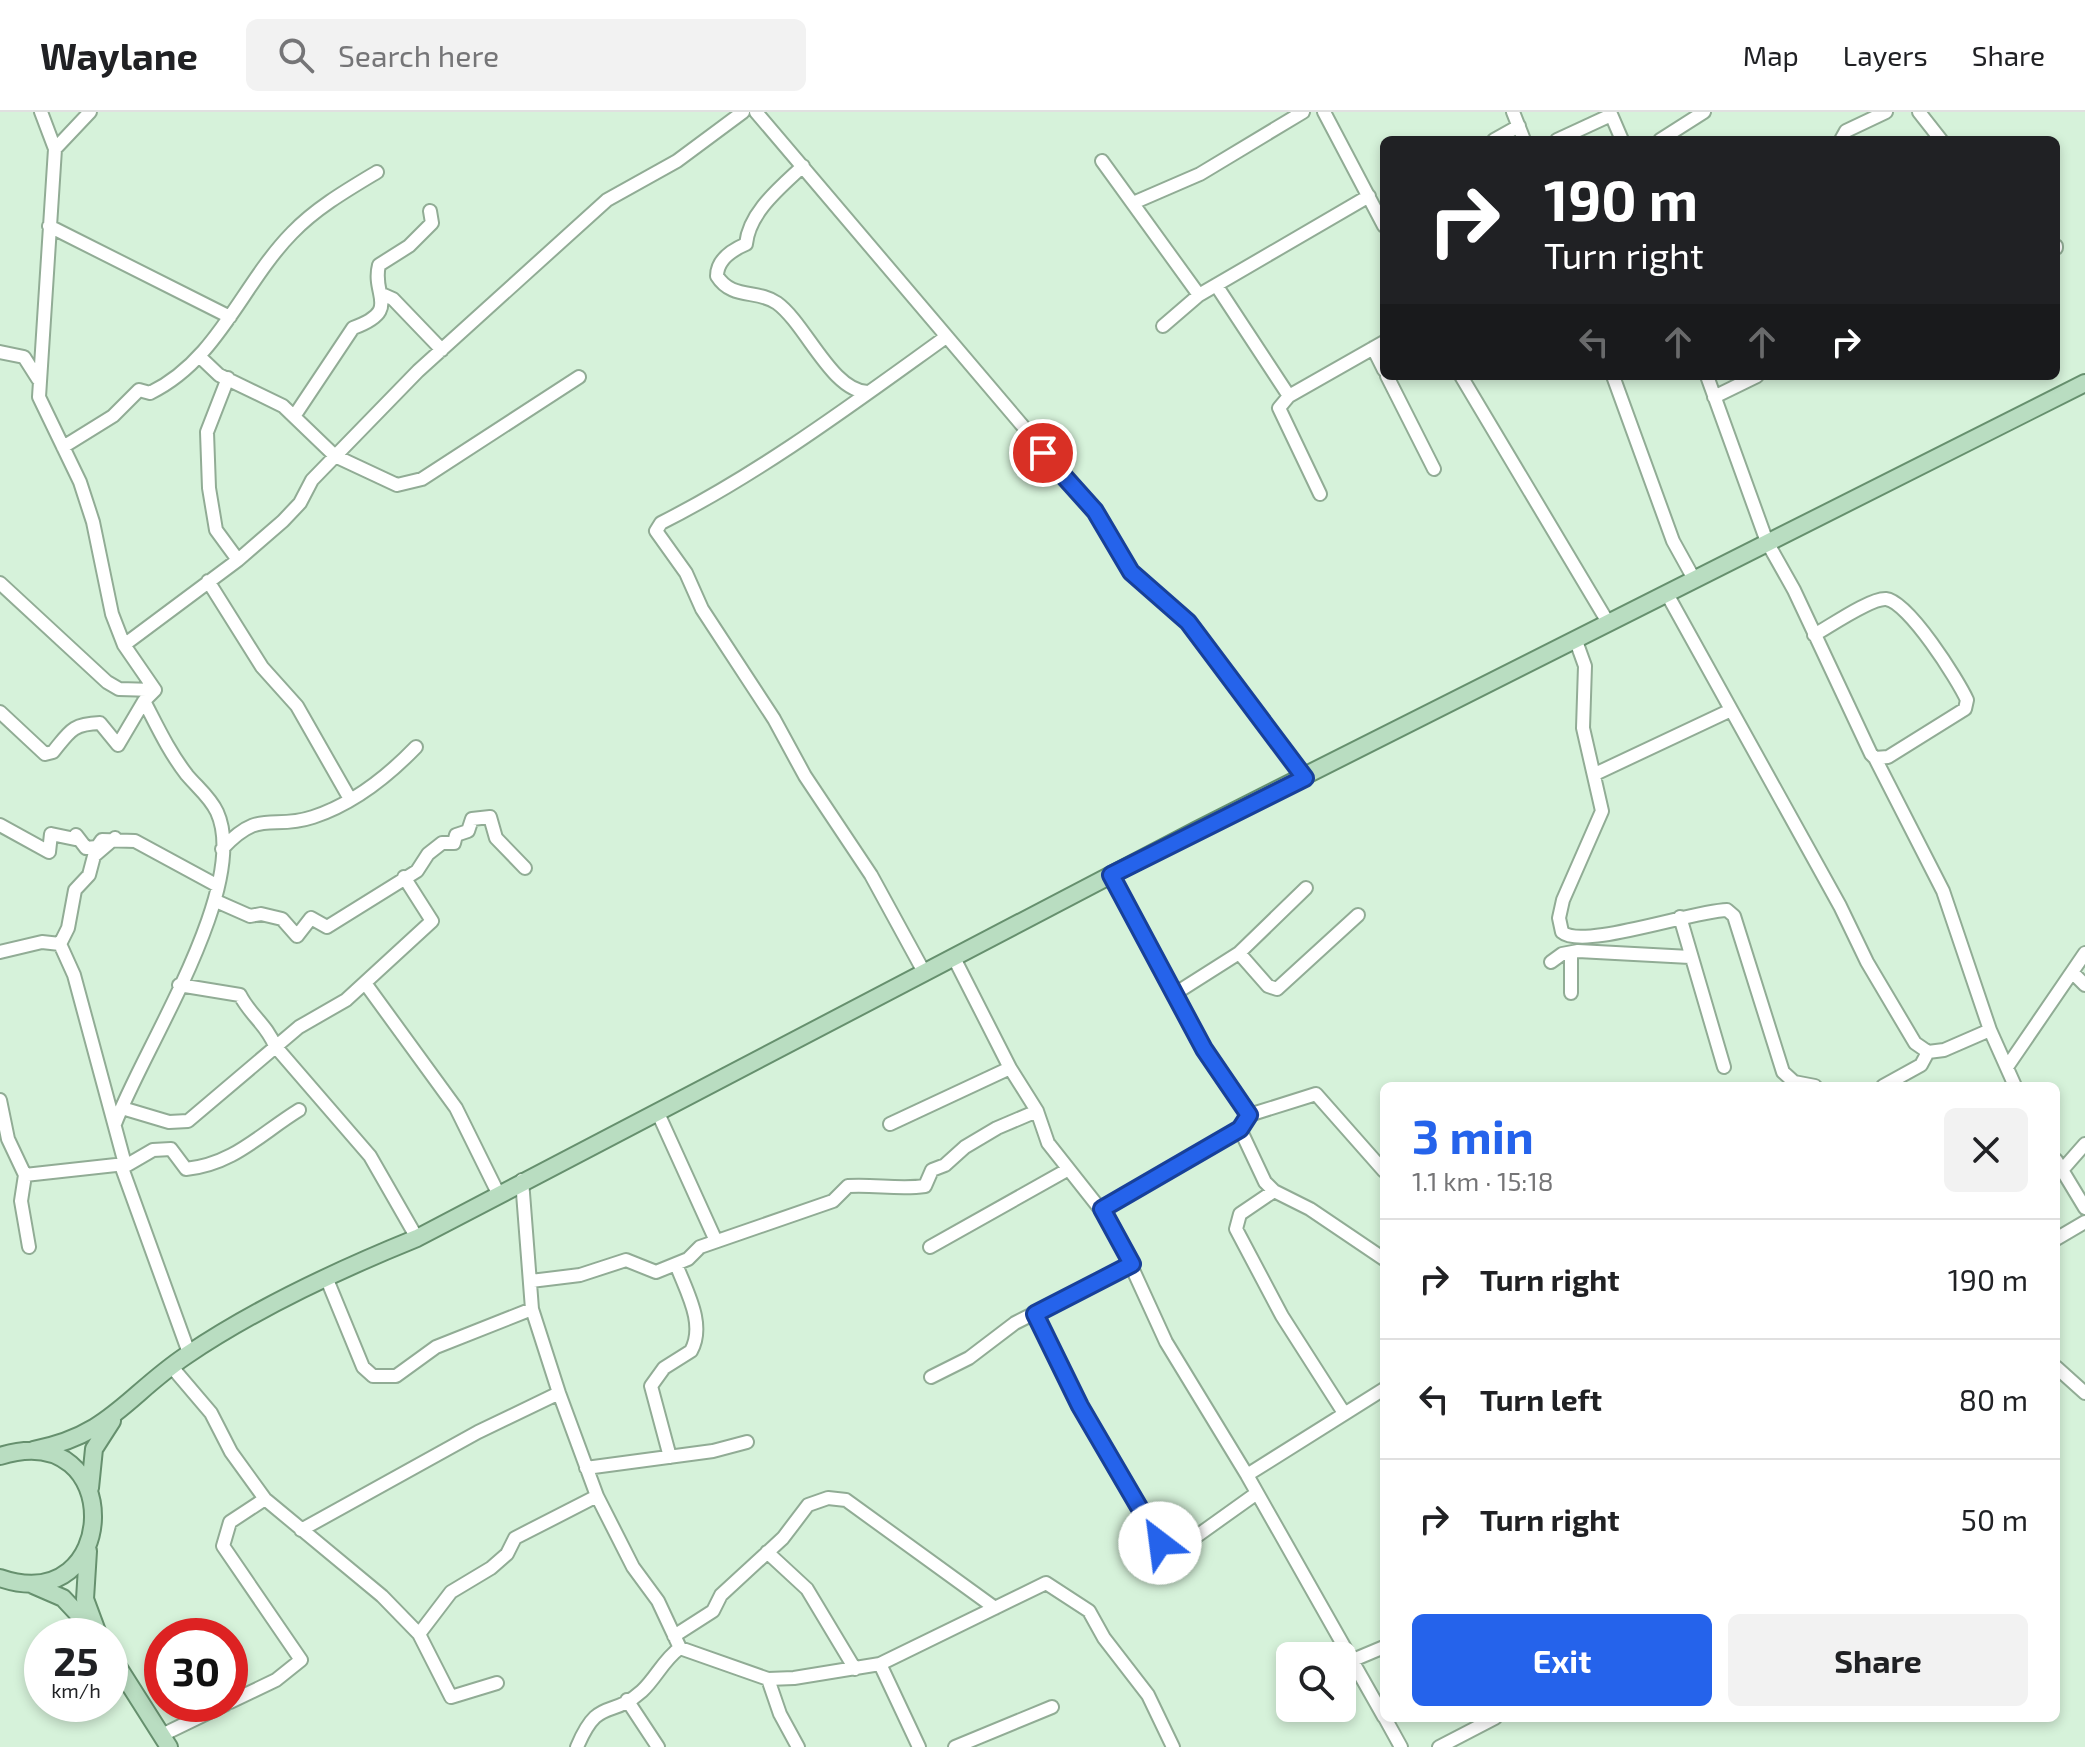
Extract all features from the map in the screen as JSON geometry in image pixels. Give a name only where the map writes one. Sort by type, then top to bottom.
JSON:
[{"type":"main road","points":[[0,1456],[78,1439],[118,1413],[189,1353],[326,1277],[417,1238],[522,1180],[1397,728],[1576,641],[2085,383]]},
{"type":"main road","points":[[92,1618],[83,1582],[95,1509],[90,1490],[94,1449],[118,1413]]},
{"type":"main road","points":[[0,1449],[25,1450],[67,1462],[90,1490]]},
{"type":"main road","points":[[33,1585],[56,1579],[75,1566],[89,1547]]},
{"type":"main road","points":[[4,1581],[33,1585],[63,1598],[82,1618]]},
{"type":"main road","points":[[128,1682],[165,1741]]},
{"type":"street","points":[[41,112],[55,149],[39,397],[80,482],[93,522],[112,614],[124,645],[155,690]]},
{"type":"street","points":[[55,149],[90,112]]},
{"type":"street","points":[[124,645],[238,560],[300,503],[312,480],[442,350],[607,200],[666,168],[743,112]]},
{"type":"street","points":[[756,112],[1095,511],[1131,572],[1188,622],[1305,778]]},
{"type":"street","points":[[1133,203],[1200,174],[1303,112]]},
{"type":"street","points":[[1513,112],[1523,136]]},
{"type":"street","points":[[1666,136],[1704,112]]},
{"type":"street","points":[[1843,136],[1846,131],[1886,112]]},
{"type":"street","points":[[1919,112],[1938,136]]},
{"type":"street","points":[[1565,136],[1611,113],[1620,136]]},
{"type":"street","points":[[1329,114],[1380,218]]},
{"type":"street","points":[[1501,136],[1519,126]]},
{"type":"street","points":[[1102,161],[1199,295]]},
{"type":"street","points":[[803,166],[762,208],[747,231],[746,244],[731,251],[721,261],[717,276],[733,292],[779,304],[850,389],[868,392]]},
{"type":"street","points":[[63,447],[113,416],[139,390],[150,393],[158,389],[199,356],[293,232],[338,196],[377,172]]},
{"type":"street","points":[[1163,326],[1199,295],[1370,199],[1380,197]]},
{"type":"street","points":[[295,415],[353,328],[369,322],[380,309],[384,295],[378,276],[379,265],[409,246],[432,223],[430,211]]},
{"type":"street","points":[[49,226],[230,317]]},
{"type":"street","points":[[1216,285],[1289,396]]},
{"type":"street","points":[[384,295],[393,299],[406,315],[424,328],[442,350]]},
{"type":"street","points":[[380,309],[406,315]]},
{"type":"street","points":[[924,972],[871,875],[805,776],[774,719],[702,609],[686,573],[656,531],[661,523],[714,495],[946,337]]},
{"type":"street","points":[[1320,494],[1279,413],[1282,402],[1378,345]]},
{"type":"street","points":[[0,352],[24,357],[38,379]]},
{"type":"street","points":[[199,356],[228,378],[266,395],[295,415],[310,436],[335,456],[397,485],[408,485],[465,454],[579,377]]},
{"type":"street","points":[[228,378],[207,432],[209,488],[216,530],[238,560]]},
{"type":"street","points":[[1389,380],[1434,469]]},
{"type":"street","points":[[1463,380],[1609,624]]},
{"type":"street","points":[[1614,380],[1673,541],[1694,579]]},
{"type":"street","points":[[1708,380],[1767,542],[1794,590],[1943,891],[1990,1030],[2013,1082]]},
{"type":"street","points":[[1714,397],[1749,380]]},
{"type":"street","points":[[208,581],[262,667],[297,706],[350,799]]},
{"type":"street","points":[[0,583],[107,682],[119,689],[155,690]]},
{"type":"street","points":[[1667,594],[1834,895],[1867,962],[1915,1043],[1928,1052],[1944,1050],[1990,1030]]},
{"type":"street","points":[[1814,635],[1885,599],[1897,604],[1947,662],[1957,679],[1967,700],[1959,716],[1888,757],[1875,758]]},
{"type":"street","points":[[1576,641],[1585,666],[1583,728],[1602,811],[1563,900],[1559,918],[1562,932],[1573,938],[1590,939],[1680,917],[1727,910],[1734,916],[1783,1072],[1794,1082]]},
{"type":"street","points":[[0,712],[45,754],[53,752],[74,728],[86,722],[100,723],[118,745],[144,701],[155,690]]},
{"type":"street","points":[[115,1125],[203,937],[216,901],[222,849],[218,813],[176,759],[144,701]]},
{"type":"street","points":[[1595,774],[1731,710]]},
{"type":"street","points":[[222,849],[241,828],[272,820],[311,818],[350,799],[383,780],[416,747]]},
{"type":"street","points":[[216,901],[250,916],[261,914],[282,919],[297,936],[311,918],[327,927],[417,871],[428,854],[442,843],[454,843],[456,835],[468,831],[472,819],[490,817],[496,838],[525,868]]},
{"type":"street","points":[[0,825],[49,852],[51,834],[75,839],[76,835],[86,848],[97,847],[102,840],[115,838],[135,841],[159,851],[218,886]]},
{"type":"street","points":[[60,944],[68,928],[75,890],[89,875],[94,856],[115,838]]},
{"type":"street","points":[[1111,875],[1204,1049],[1249,1115]]},
{"type":"street","points":[[122,1108],[169,1122],[188,1121],[275,1046],[365,983],[432,921],[404,877]]},
{"type":"street","points":[[1176,993],[1239,953],[1306,888]]},
{"type":"street","points":[[1239,953],[1268,986],[1277,989],[1358,915]]},
{"type":"street","points":[[1680,917],[1724,1067]]},
{"type":"street","points":[[0,952],[42,942],[60,944]]},
{"type":"street","points":[[60,944],[74,975],[124,1166],[189,1353]]},
{"type":"street","points":[[1551,962],[1571,953],[1690,957]]},
{"type":"street","points":[[1571,953],[1571,993]]},
{"type":"street","points":[[2007,1067],[2085,953]]},
{"type":"street","points":[[954,958],[1010,1068],[1037,1111],[1048,1143],[1102,1209],[1132,1264],[1166,1342],[1343,1642]]},
{"type":"street","points":[[2072,972],[2085,985]]},
{"type":"street","points":[[365,983],[456,1108],[498,1193]]},
{"type":"street","points":[[179,985],[240,995],[251,1017],[270,1033],[275,1046],[370,1156],[417,1238]]},
{"type":"street","points":[[1890,1082],[1921,1065],[1928,1052]]},
{"type":"street","points":[[890,1124],[1010,1068]]},
{"type":"street","points":[[1102,1209],[1240,1129],[1249,1115],[1316,1094],[1380,1166]]},
{"type":"street","points":[[0,1100],[8,1139],[25,1175],[21,1201],[29,1247]]},
{"type":"street","points":[[25,1175],[124,1166],[153,1150],[171,1149],[186,1169],[221,1163],[257,1143],[299,1110]]},
{"type":"street","points":[[657,1111],[716,1241]]},
{"type":"street","points":[[531,1281],[580,1275],[626,1260],[656,1272],[688,1259],[700,1247],[758,1230],[795,1212],[833,1201],[848,1186],[876,1184],[904,1189],[925,1186],[932,1170],[945,1165],[965,1147],[1037,1111]]},
{"type":"street","points":[[1240,1129],[1265,1182],[1274,1191],[1310,1209],[1380,1256]]},
{"type":"street","points":[[2060,1163],[2085,1144]]},
{"type":"street","points":[[2060,1166],[2085,1208]]},
{"type":"street","points":[[930,1247],[1067,1170]]},
{"type":"street","points":[[522,1180],[532,1309],[559,1393],[597,1496],[677,1642],[768,1679],[855,1669],[880,1664],[1046,1583],[1089,1611],[1104,1638],[1148,1695],[1173,1747]]},
{"type":"street","points":[[1274,1191],[1240,1214],[1236,1229],[1282,1316],[1344,1413]]},
{"type":"street","points":[[2060,1237],[2085,1222]]},
{"type":"street","points":[[670,1457],[651,1386],[664,1368],[691,1351],[697,1333],[693,1308],[676,1264]]},
{"type":"street","points":[[931,1377],[969,1358],[1015,1323],[1132,1264]]},
{"type":"street","points":[[326,1277],[363,1367],[373,1376],[396,1376],[436,1347],[532,1309]]},
{"type":"street","points":[[1035,1314],[1080,1406],[1160,1543],[1173,1550],[1180,1548],[1257,1493]]},
{"type":"street","points":[[171,1366],[211,1413],[231,1452],[265,1499],[382,1596],[419,1634],[451,1697],[497,1683]]},
{"type":"street","points":[[2060,1371],[2085,1393]]},
{"type":"street","points":[[1247,1475],[1380,1391]]},
{"type":"street","points":[[301,1530],[478,1432],[559,1393]]},
{"type":"street","points":[[586,1468],[713,1451],[747,1442]]},
{"type":"street","points":[[419,1634],[451,1592],[491,1568],[507,1554],[515,1538],[597,1496]]},
{"type":"street","points":[[577,1747],[585,1726],[596,1714],[639,1694],[677,1642],[709,1616],[729,1586],[767,1552],[808,1505],[828,1498],[846,1500],[995,1608]]},
{"type":"street","points":[[248,1693],[276,1680],[301,1660],[223,1546],[230,1522],[265,1499]]},
{"type":"street","points":[[767,1552],[807,1589],[855,1669]]},
{"type":"street","points":[[1356,1659],[1380,1649]]},
{"type":"street","points":[[880,1664],[919,1747]]},
{"type":"street","points":[[1356,1666],[1380,1711]]},
{"type":"street","points":[[768,1679],[780,1714],[798,1747]]},
{"type":"street","points":[[627,1700],[658,1747]]},
{"type":"street","points":[[955,1747],[1052,1707]]},
{"type":"street","points":[[165,1741],[196,1722]]},
{"type":"street","points":[[1386,1722],[1401,1747]]},
{"type":"street","points":[[1439,1747],[1487,1722]]},
{"type":"route","points":[[1043,453],[1095,511],[1137,579],[1188,622],[1305,778],[1111,875],[1204,1049],[1249,1115],[1240,1129],[1102,1209],[1132,1264],[1035,1314],[1080,1406],[1160,1543]]}]
